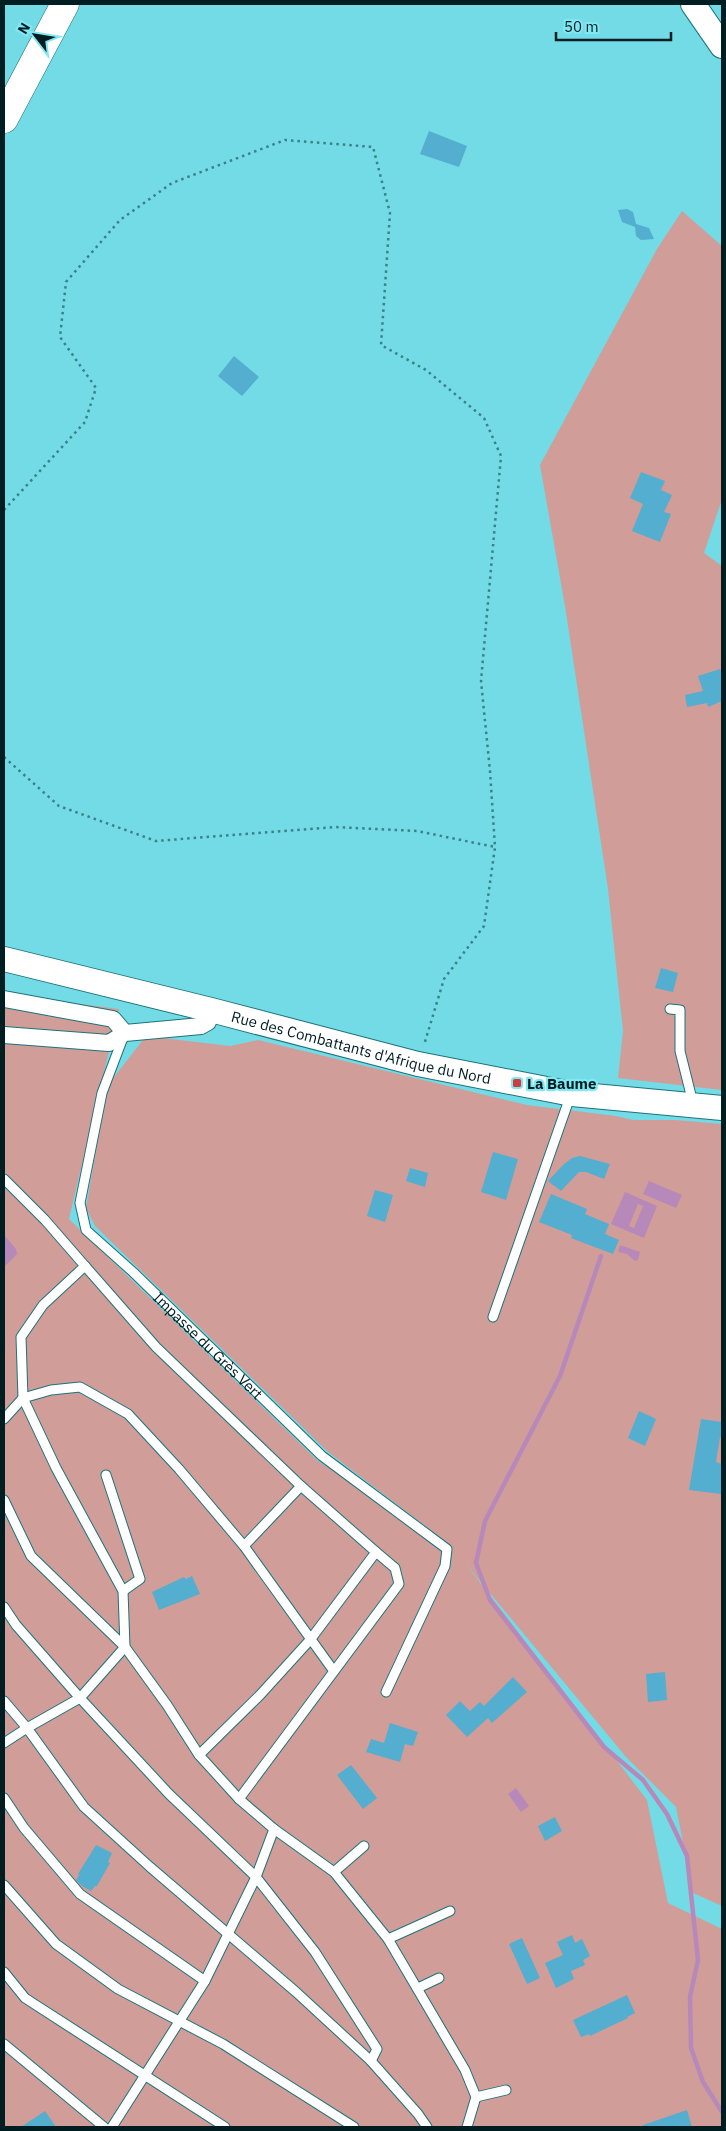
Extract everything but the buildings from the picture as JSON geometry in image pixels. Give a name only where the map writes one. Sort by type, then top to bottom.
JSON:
[{"type":"highway","points":[[4,119],[64,4]]},
{"type":"main road","points":[[693,4],[722,46]]},
{"type":"main road","name":"Rue des Combattants d'Afrique du Nord","points":[[4,959],[418,1064],[572,1094],[722,1108]]},
{"type":"street","points":[[4,999],[113,1019],[125,1032]]},
{"type":"street","points":[[4,1035],[109,1043],[125,1032],[201,1026],[208,1022],[211,1010]]},
{"type":"lane","points":[[670,1009],[680,1010],[680,1051],[694,1106]]},
{"type":"lane","name":"Impasse du Grès Vert","points":[[125,1032],[102,1093],[80,1203],[86,1230],[133,1272],[322,1456],[447,1549],[445,1566],[386,1692]]},
{"type":"lane","points":[[493,1317],[572,1094]]},
{"type":"lane","points":[[4,1179],[45,1220],[156,1347],[301,1486],[394,1568],[399,1584],[333,1670],[282,1744],[239,1799]]},
{"type":"lane","points":[[4,1743],[80,1698],[125,1647],[123,1591],[56,1468],[23,1398],[21,1337],[43,1304],[85,1266]]},
{"type":"lane","points":[[4,1419],[23,1398],[51,1390],[80,1387],[128,1414],[179,1469],[244,1546],[333,1670]]},
{"type":"lane","points":[[106,1475],[140,1579],[123,1591]]},
{"type":"lane","points":[[244,1546],[301,1486]]},
{"type":"lane","points":[[4,1500],[30,1556],[125,1647],[167,1705],[199,1755],[239,1799],[274,1829],[334,1872],[388,1939],[465,2070],[476,2097],[467,2127]]},
{"type":"lane","points":[[199,1755],[260,1695],[310,1640],[376,1552]]},
{"type":"lane","points":[[4,1607],[16,1625],[80,1698],[169,1794],[256,1877],[315,1952],[377,2049],[371,2061]]},
{"type":"lane","points":[[4,1701],[27,1728],[84,1806],[296,1992],[371,2061],[418,2114],[427,2127]]},
{"type":"lane","points":[[4,1798],[24,1828],[80,1894],[205,1981]]},
{"type":"lane","points":[[112,2127],[181,2022],[205,1981],[256,1877],[274,1829]]},
{"type":"lane","points":[[334,1872],[364,1846]]},
{"type":"lane","points":[[4,1885],[56,1944],[118,1989],[223,2044],[354,2127]]},
{"type":"lane","points":[[388,1939],[450,1911]]},
{"type":"lane","points":[[4,1972],[25,1998],[225,2127]]},
{"type":"lane","points":[[418,1988],[439,1978]]},
{"type":"lane","points":[[4,2044],[104,2127]]},
{"type":"lane","points":[[476,2097],[506,2090]]},
{"type":"path","points":[[4,510],[85,422],[96,388],[60,337],[66,282],[120,220],[172,183],[285,140],[373,147],[390,213],[381,345],[426,370],[484,418],[502,456],[481,681],[495,847],[484,926],[444,979],[418,1064]]},
{"type":"path","points":[[4,757],[59,806],[156,841],[335,827],[417,831],[495,847]]},
{"type":"shaded area","points":[[682,211],[722,246],[722,499],[704,553],[722,566],[722,1090],[618,1078],[623,1031],[608,889],[565,606],[540,465],[657,249]]},
{"type":"shaded area","points":[[4,994],[119,1009],[69,1219],[318,1461],[445,1541],[328,1452],[95,1226],[86,1208],[107,1086],[146,1036],[230,1046],[258,1040],[527,1105],[616,1116],[633,1120],[675,1120],[722,1124],[722,1906],[693,1893],[676,1807],[626,1757],[465,1563],[647,1800],[668,1903],[722,1929],[722,2127],[4,2127]]},
{"type":"shaded area","points":[[649,1181],[682,1195],[676,1208],[643,1194]]},
{"type":"shaded area","points":[[625,1192],[657,1206],[644,1238],[611,1224]],"holes":[[[638,1204],[643,1206],[634,1228],[629,1226]]]},
{"type":"shaded area","points":[[4,1235],[16,1249],[17,1254],[4,1267]]},
{"type":"shaded area","points":[[620,1245],[640,1252],[638,1260],[635,1261],[627,1254],[618,1252]]},
{"type":"shaded area","points":[[516,1788],[529,1806],[521,1812],[508,1794]]},
{"type":"waterway","points":[[601,1256],[560,1376],[485,1521],[476,1563],[490,1600],[604,1747],[643,1780],[667,1814],[687,1856],[698,1960],[690,1997],[691,2048],[703,2082],[722,2112]]},
{"type":"place","name":"La Baume","points":[[517,1083]]}]
